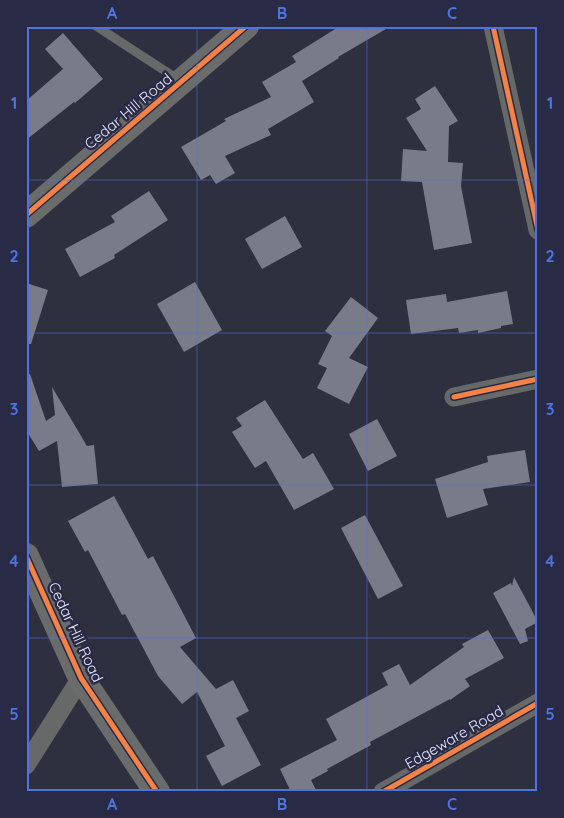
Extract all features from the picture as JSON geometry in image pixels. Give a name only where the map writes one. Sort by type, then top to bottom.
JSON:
[{"type":"street","name":"Cedar Hill Road","points":[[26,215],[246,26]]},
{"type":"street","points":[[493,26],[538,230]]},
{"type":"street","points":[[454,396],[538,379]]},
{"type":"street","name":"Cedar Hill Road","points":[[26,556],[81,678],[157,792]]},
{"type":"street","points":[[26,766],[81,678]]},
{"type":"street","name":"Edgeware Road","points":[[383,792],[538,703]]},
{"type":"lane","points":[[96,26],[182,82]]},
{"type":"building","points":[[340,26],[391,26],[302,81],[314,102],[268,129],[271,135],[225,156],[235,173],[216,184],[210,175],[201,180],[181,147],[226,121],[224,119],[271,97],[262,82],[296,62],[292,56]]},
{"type":"building","points":[[63,33],[103,79],[26,140],[26,101],[63,69],[45,49]]},
{"type":"building","points":[[435,86],[458,121],[449,126],[448,162],[463,163],[461,186],[472,243],[434,250],[422,182],[401,181],[403,149],[427,151],[406,118],[421,109],[415,99]]},
{"type":"building","points":[[149,191],[168,220],[114,255],[115,258],[80,277],[65,249],[115,222],[111,216]]},
{"type":"building","points":[[285,216],[302,247],[262,269],[245,239]]},
{"type":"building","points":[[195,282],[222,330],[184,352],[157,304]]},
{"type":"building","points":[[26,283],[48,290],[31,344],[26,344]]},
{"type":"building","points":[[507,291],[513,324],[478,333],[478,330],[459,333],[458,328],[411,334],[406,300],[446,294],[447,302]]},
{"type":"building","points":[[351,297],[378,318],[349,358],[368,367],[349,404],[317,388],[327,368],[318,364],[332,336],[325,331]]},
{"type":"building","points":[[26,374],[30,374],[46,421],[55,415],[52,387],[87,446],[94,445],[98,484],[62,487],[57,441],[39,451],[26,430]]},
{"type":"building","points":[[265,400],[303,459],[313,453],[334,489],[294,510],[266,461],[255,468],[232,432],[242,426],[236,418]]},
{"type":"building","points":[[377,419],[397,456],[368,471],[349,434]]},
{"type":"building","points":[[525,450],[530,482],[483,489],[488,505],[447,518],[435,479],[488,462],[487,456]]},
{"type":"building","points":[[114,496],[148,559],[153,556],[196,638],[180,647],[216,689],[233,680],[249,711],[236,718],[261,765],[222,786],[206,756],[225,746],[197,692],[182,704],[158,676],[125,614],[122,615],[88,550],[85,552],[68,521]]},
{"type":"building","points":[[365,515],[403,586],[378,599],[341,528]]},
{"type":"building","points":[[514,577],[538,622],[525,629],[528,641],[520,644],[493,593],[511,583],[512,586]]},
{"type":"building","points":[[488,630],[504,658],[465,679],[470,686],[450,700],[370,742],[371,745],[311,780],[317,792],[291,792],[280,769],[337,740],[326,719],[388,685],[382,673],[399,664],[410,685],[464,647],[462,644]]},
{"type":"cycle path","points":[[26,215],[246,26]]},
{"type":"cycle path","points":[[493,26],[538,230]]},
{"type":"cycle path","points":[[454,397],[538,379]]},
{"type":"cycle path","points":[[26,556],[81,678],[157,792]]},
{"type":"cycle path","points":[[383,792],[538,703]]}]
